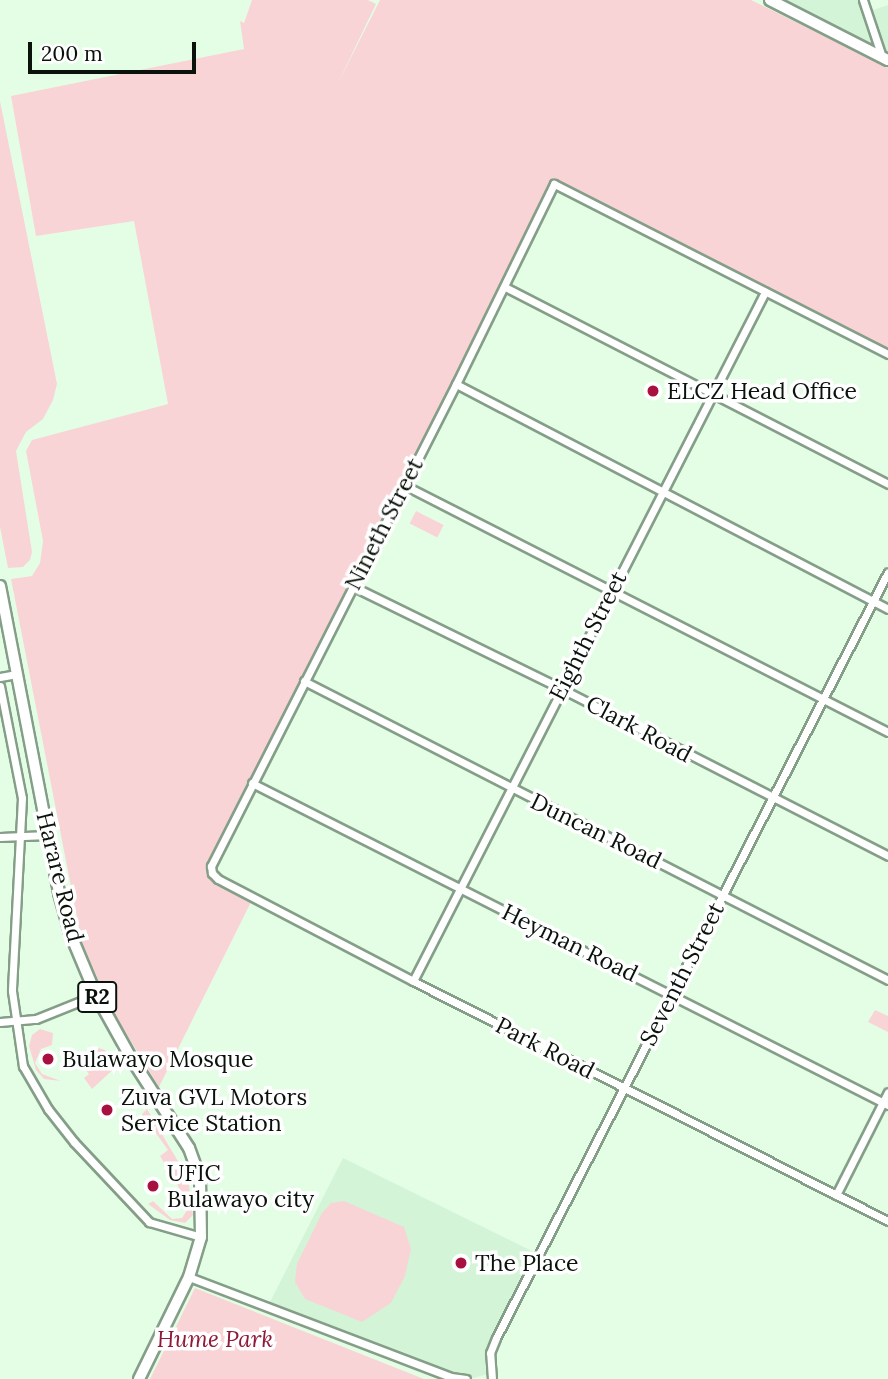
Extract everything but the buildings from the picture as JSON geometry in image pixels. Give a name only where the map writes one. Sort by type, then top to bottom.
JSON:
[{"type":"highway","name":"Harare Road","points":[[0,586],[48,835],[70,933],[96,995],[131,1058],[189,1148],[200,1179],[201,1237],[189,1277],[139,1379]]},
{"type":"main road","points":[[770,0],[885,58]]},
{"type":"street","points":[[863,0],[885,58]]},
{"type":"street","name":"Nineth Street","points":[[211,866],[505,287],[552,186],[558,184],[765,292]]},
{"type":"street","points":[[505,287],[714,392],[888,484]]},
{"type":"street","points":[[765,292],[888,354]]},
{"type":"street","name":"Eighth Street","points":[[413,981],[609,591],[765,292]]},
{"type":"street","points":[[456,384],[888,609]]},
{"type":"street","points":[[404,485],[888,732]]},
{"type":"street","name":"Seventh Street","points":[[489,1378],[490,1353],[496,1338],[888,572]]},
{"type":"street","name":"Clark Road","points":[[352,586],[562,689],[772,799],[888,856]]},
{"type":"street","points":[[0,677],[17,674]]},
{"type":"street","name":"Duncan Road","points":[[304,681],[888,980]]},
{"type":"street","points":[[0,686],[22,795],[22,838],[12,991],[15,1022],[27,1075],[48,1110],[74,1142],[149,1222],[201,1237]]},
{"type":"street","name":"Heyman Road","points":[[252,783],[673,994],[885,1104]]},
{"type":"street","points":[[0,837],[48,835]]},
{"type":"street","name":"Park Road","points":[[211,866],[212,873],[218,879],[888,1222]]},
{"type":"street","points":[[0,1021],[15,1022],[45,1016],[96,995]]},
{"type":"street","points":[[836,1195],[885,1104],[888,1092]]},
{"type":"street","points":[[189,1277],[452,1378],[466,1379]]},
{"type":"shaded area","points":[[780,0],[862,0],[867,12],[888,5],[888,54]]},
{"type":"shaded area","points":[[343,1158],[536,1253],[489,1346],[488,1374],[473,1378],[451,1374],[270,1302]]},
{"type":"green space","points":[[252,0],[368,0],[376,4],[338,83],[380,0],[751,0],[888,67],[888,354],[555,181],[207,865],[212,879],[252,900],[159,1087],[111,1009],[82,943],[11,579],[32,576],[40,563],[43,541],[26,451],[32,440],[168,404],[134,221],[36,236],[11,96],[244,49],[240,21],[244,23]]},
{"type":"green space","points":[[0,101],[57,384],[53,400],[43,419],[26,432],[16,451],[32,552],[30,560],[23,567],[8,568],[0,527]]},
{"type":"green space","points":[[416,511],[444,525],[437,538],[410,523]]},
{"type":"green space","points":[[875,1010],[888,1016],[888,1032],[868,1022]]},
{"type":"green space","points":[[40,1029],[53,1033],[52,1045],[41,1049],[35,1063],[42,1074],[61,1081],[44,1079],[36,1070],[29,1046],[32,1035]]},
{"type":"green space","points":[[99,1048],[105,1050],[116,1067],[92,1089],[84,1078],[89,1074],[82,1065]]},
{"type":"green space","points":[[147,1109],[188,1178],[193,1215],[185,1223],[170,1220],[148,1204],[153,1201],[172,1219],[182,1218],[187,1210],[184,1196],[160,1156],[168,1150],[142,1114]]},
{"type":"green space","points":[[344,1201],[404,1227],[411,1249],[405,1276],[391,1303],[362,1322],[305,1299],[295,1282],[297,1264],[322,1213],[331,1203]]},
{"type":"green space","name":"Hume Park","points":[[195,1288],[424,1379],[150,1379]]},
{"type":"place","name":"ELCZ Head Office","points":[[653,391]]},
{"type":"place","name":"Bulawayo Mosque","points":[[48,1059]]},
{"type":"place","name":"Zuva GVL Motors Service Station","points":[[107,1110]]},
{"type":"place","name":"UFIC Bulawayo city","points":[[153,1186]]},
{"type":"place","name":"The Place","points":[[461,1263]]}]
